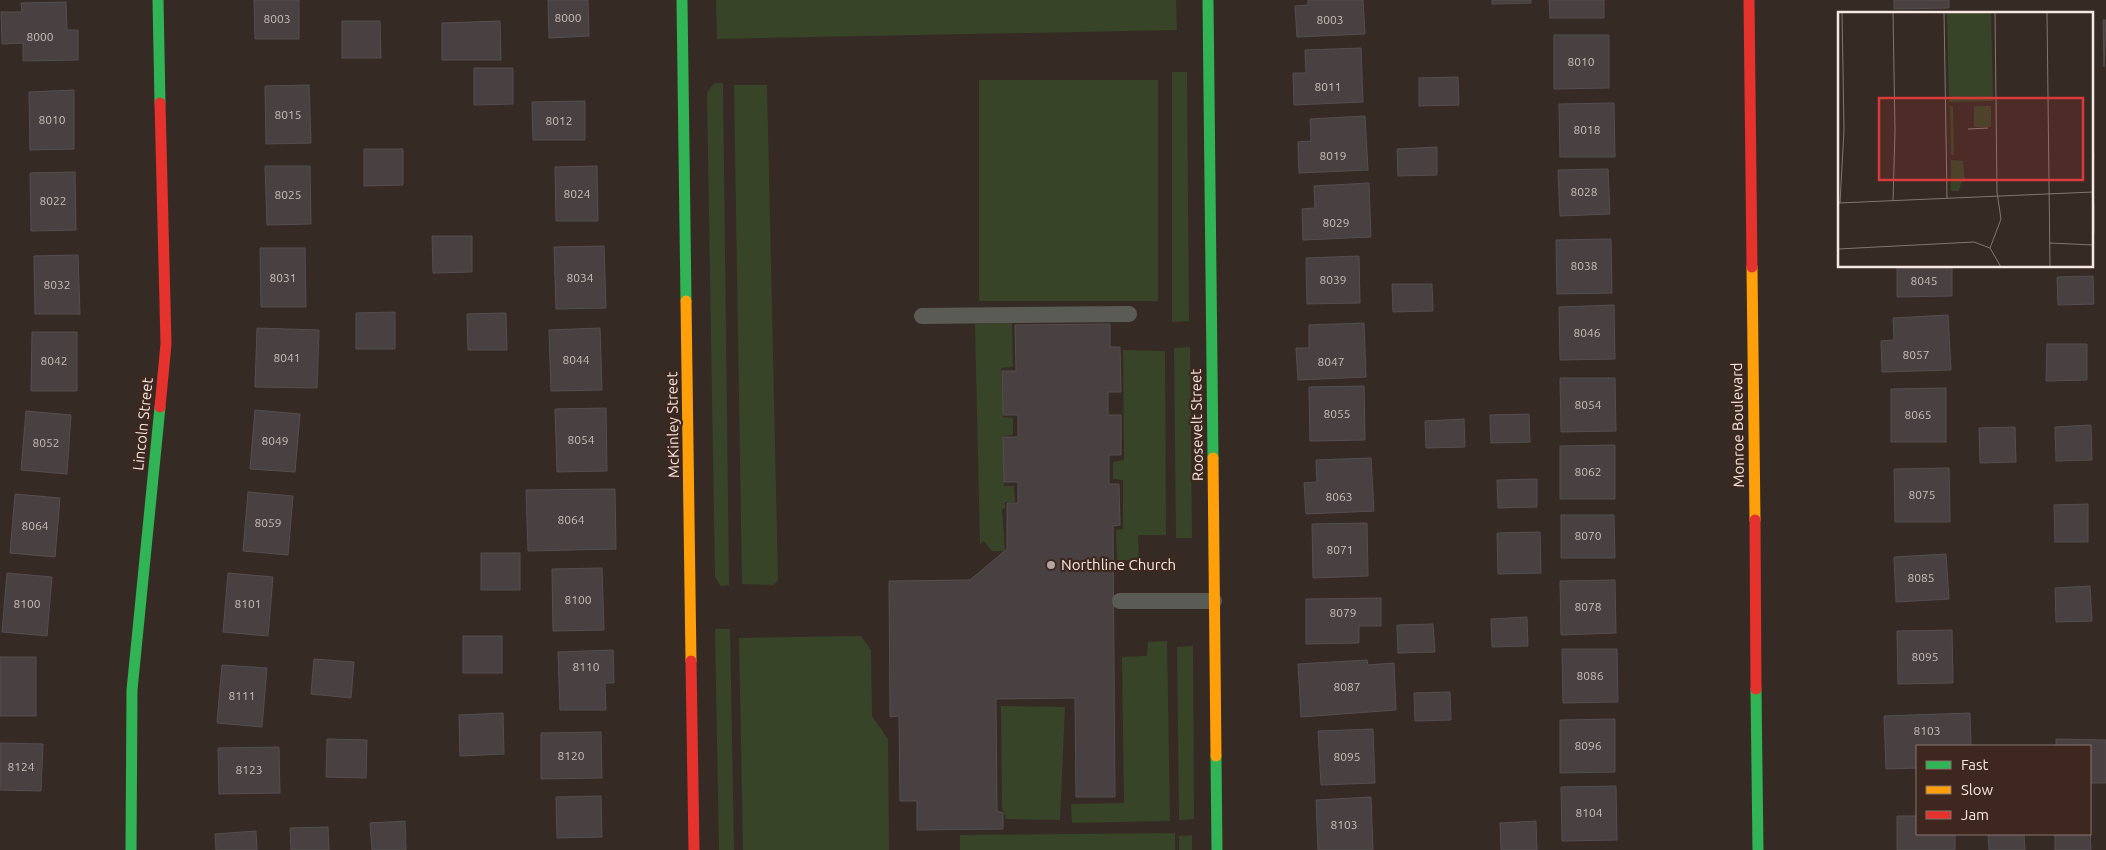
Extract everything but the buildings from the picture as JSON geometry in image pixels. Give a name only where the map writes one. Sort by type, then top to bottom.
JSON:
[{"type":"street","name":"Lincoln Street","points":[[132,850],[132,690],[166,344],[158,0]]},
{"type":"street","name":"McKinley Street","points":[[682,0],[694,850]]},
{"type":"street","name":"Roosevelt Street","points":[[1208,0],[1217,850]]},
{"type":"street","name":"Monroe Boulevard","points":[[1749,0],[1758,850]]},
{"type":"lane","points":[[922,316],[1129,314]]},
{"type":"lane","points":[[1120,601],[1214,601]]},
{"type":"green space","points":[[716,0],[1176,0],[1177,30],[717,39]]},
{"type":"green space","points":[[1172,72],[1187,72],[1189,321],[1172,322]]},
{"type":"green space","points":[[979,80],[1158,80],[1158,301],[979,301]]},
{"type":"green space","points":[[714,83],[723,83],[729,585],[721,586],[715,577],[707,93]]},
{"type":"green space","points":[[734,85],[767,85],[778,580],[774,585],[742,584]]},
{"type":"green space","points":[[1012,323],[1013,367],[1001,368],[1003,417],[1013,418],[1013,435],[1003,436],[1004,486],[1014,486],[1015,502],[1005,502],[1005,508],[1002,510],[1005,551],[992,551],[984,541],[980,544],[975,324]]},
{"type":"green space","points":[[1190,347],[1192,538],[1176,538],[1174,348]]},
{"type":"green space","points":[[1123,350],[1165,351],[1166,535],[1138,535],[1139,561],[1117,560],[1116,530],[1123,529],[1123,480],[1113,479],[1113,462],[1124,460]]},
{"type":"green space","points":[[715,629],[730,629],[734,850],[719,850]]},
{"type":"green space","points":[[861,636],[871,650],[872,716],[888,739],[889,850],[743,850],[739,638]]},
{"type":"green space","points":[[1167,641],[1170,821],[1072,823],[1071,804],[1124,803],[1122,657],[1147,656],[1148,642]]},
{"type":"green space","points":[[1193,646],[1194,819],[1179,820],[1177,647]]},
{"type":"green space","points":[[1001,706],[1065,707],[1060,820],[1006,819],[1002,809]]},
{"type":"green space","points":[[1175,833],[1175,850],[960,850],[960,835]]},
{"type":"green space","points":[[1192,835],[1192,850],[1179,850],[1179,836]]},
{"type":"traffic: fast","points":[[158,0],[160,103]]},
{"type":"traffic: fast","points":[[682,0],[686,301]]},
{"type":"traffic: fast","points":[[1208,0],[1213,458]]},
{"type":"traffic: fast","points":[[131,850],[132,690],[160,407]]},
{"type":"traffic: fast","points":[[1756,689],[1758,850]]},
{"type":"traffic: fast","points":[[1216,756],[1217,850]]},
{"type":"traffic: slow","points":[[1752,267],[1755,520]]},
{"type":"traffic: slow","points":[[686,301],[691,661]]},
{"type":"traffic: slow","points":[[1213,458],[1216,756]]},
{"type":"traffic: jam","points":[[1749,0],[1752,267]]},
{"type":"traffic: jam","points":[[160,103],[166,344],[160,407]]},
{"type":"traffic: jam","points":[[1755,520],[1756,689]]},
{"type":"traffic: jam","points":[[691,661],[694,850]]},
{"type":"place","name":"Northline Church","points":[[1051,565]]}]
